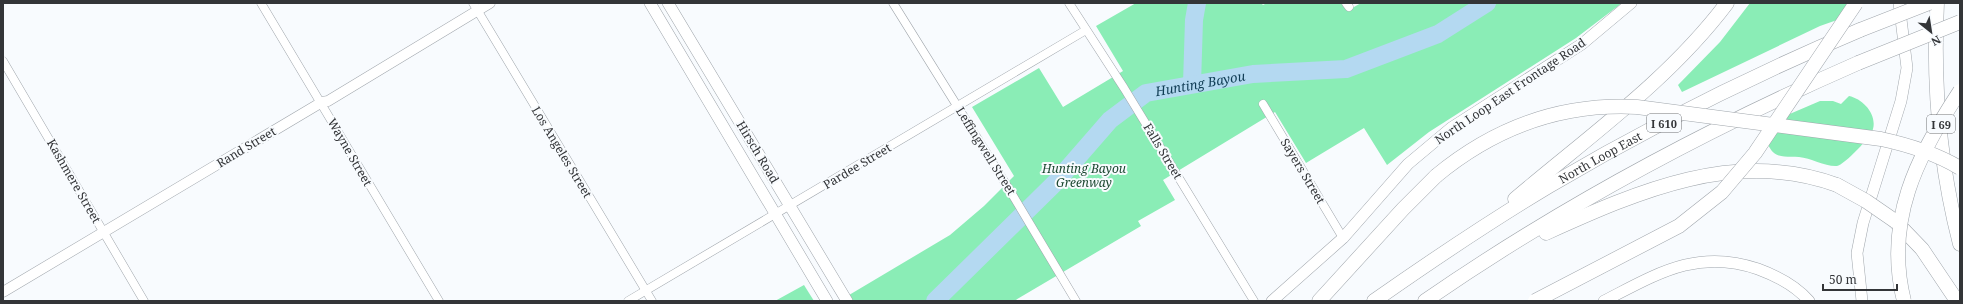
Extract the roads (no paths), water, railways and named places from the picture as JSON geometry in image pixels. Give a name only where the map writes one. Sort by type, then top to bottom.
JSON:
[{"type":"highway","points":[[1476,231],[1656,82],[1687,50],[1727,3]]},
{"type":"highway","points":[[1535,301],[1679,226],[1722,192],[1755,152],[1856,3]]},
{"type":"highway","name":"North Loop East","points":[[1374,301],[1476,231],[1549,186],[1625,143],[1735,86],[1796,57],[1929,3]]},
{"type":"highway","name":"I 69","points":[[1937,3],[1937,58],[1942,139],[1949,193],[1960,244]]},
{"type":"highway","name":"I 610","points":[[1425,301],[1479,265],[1577,205],[1641,169],[1749,113],[1858,63],[1960,22]]},
{"type":"highway","points":[[1904,301],[1899,274],[1898,257],[1901,224],[1907,195],[1925,148],[1960,91]]},
{"type":"highway","points":[[1319,301],[1403,209],[1436,176],[1466,152],[1501,132],[1519,125],[1567,111],[1615,106],[1637,107],[1762,122],[1881,139],[1918,148],[1936,155],[1960,168]]},
{"type":"highway","points":[[1479,265],[1531,239],[1600,209],[1688,179],[1727,172],[1772,170],[1803,174],[1837,185],[1866,201],[1896,222],[1922,249],[1957,301]]},
{"type":"main road","name":"Hirsch Road","points":[[650,3],[827,301]]},
{"type":"main road","name":"Hirsch Road","points":[[668,3],[847,301]]},
{"type":"main road","name":"North Loop East Frontage Road","points":[[1272,301],[1343,238],[1408,164],[1451,128],[1582,44],[1631,3]]},
{"type":"main road","points":[[1862,301],[1857,253],[1863,223],[1899,108],[1907,68],[1899,3]]},
{"type":"main road","points":[[1604,301],[1684,265],[1713,260],[1740,263],[1768,273],[1790,285],[1810,301]]},
{"type":"street","name":"Wayne Street","points":[[261,3],[322,102],[438,301]]},
{"type":"street","name":"Rand Street","points":[[3,292],[322,102],[328,101],[475,7],[490,3]]},
{"type":"street","name":"Leffingwell Street","points":[[893,3],[958,106],[1076,301]]},
{"type":"street","name":"Falls Street","points":[[1069,3],[1124,88],[1254,301]]},
{"type":"street","name":"Los Angeles Street","points":[[475,7],[652,301]]},
{"type":"street","name":"Pardee Street","points":[[628,301],[1086,30]]},
{"type":"street","name":"Kashmere Street","points":[[3,61],[144,301]]},
{"type":"street","name":"Sayers Street","points":[[1263,104],[1343,238]]},
{"type":"waterway","points":[[1192,84],[1194,20],[1197,3]]},
{"type":"waterway","name":"Hunting Bayou","points":[[935,301],[1056,182],[1110,120],[1146,93],[1253,74],[1346,69],[1438,34],[1487,3]]},
{"type":"park label","name":"Hunting Bayou Greenway","points":[[1084,175]]}]
